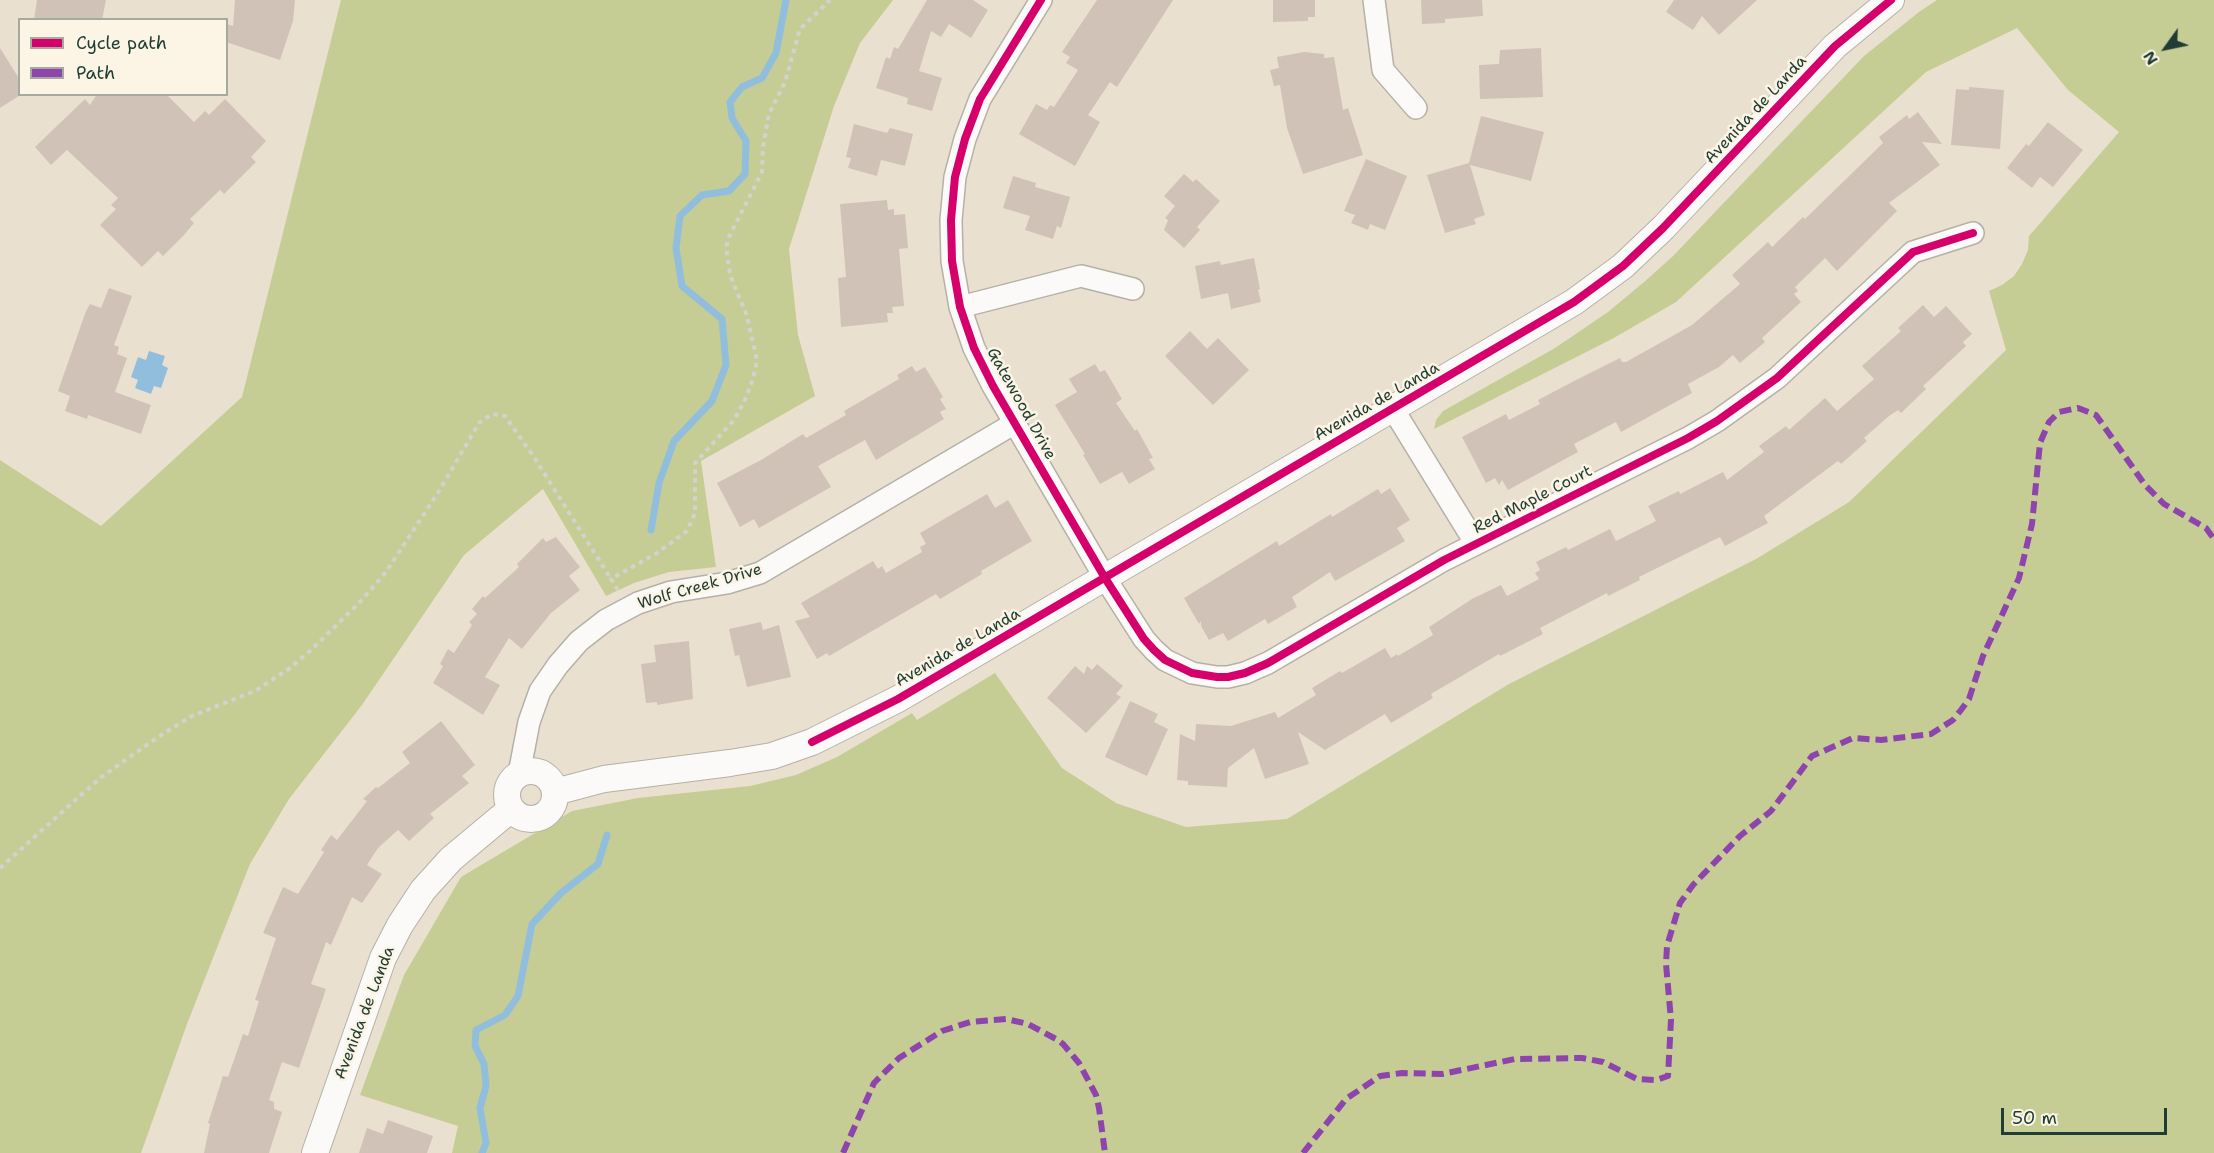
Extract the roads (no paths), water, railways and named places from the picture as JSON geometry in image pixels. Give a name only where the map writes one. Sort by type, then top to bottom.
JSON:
[{"type":"street","name":"Gatewood Drive","points":[[1041,0],[980,99],[965,139],[955,177],[951,220],[952,261],[960,307],[974,348],[993,386],[1105,578]]},
{"type":"street","points":[[1374,0],[1383,70],[1416,108]]},
{"type":"street","name":"Avenida de Landa","points":[[555,792],[604,779],[772,756],[812,742],[898,699],[1575,302],[1623,266],[1663,228],[1835,46],[1891,0]]},
{"type":"street","name":"Red Maple Court","points":[[1105,578],[1144,639],[1165,660],[1192,673],[1217,677],[1245,674],[1268,663],[1434,566],[1718,421],[1777,378],[1913,252],[1973,233]]},
{"type":"street","points":[[960,307],[1081,276],[1133,289]]},
{"type":"street","points":[[1393,409],[1476,544]]},
{"type":"street","name":"Wolf Creek Drive","points":[[519,774],[529,722],[540,691],[579,641],[606,620],[638,603],[671,592],[727,583],[760,573],[1015,423]]},
{"type":"street","points":[[534,771],[548,778],[555,792],[551,808],[539,818],[524,818],[511,809],[507,794],[513,779],[519,774],[534,771]]},
{"type":"street","name":"Avenida de Landa","points":[[315,1153],[383,958],[400,925],[423,890],[451,859],[511,809]]},
{"type":"water","points":[[149,351],[165,356],[162,365],[168,368],[161,388],[154,386],[151,394],[135,388],[138,380],[131,377],[138,357],[146,360]]},
{"type":"waterway","points":[[651,530],[659,483],[674,441],[712,401],[726,365],[722,319],[682,286],[676,248],[680,216],[702,195],[729,191],[745,174],[746,141],[732,118],[730,102],[742,87],[762,78],[776,53],[786,0]]},
{"type":"waterway","points":[[482,1153],[486,1143],[480,1108],[486,1086],[484,1064],[475,1046],[476,1030],[505,1015],[518,996],[532,924],[561,893],[598,864],[607,835]]}]
